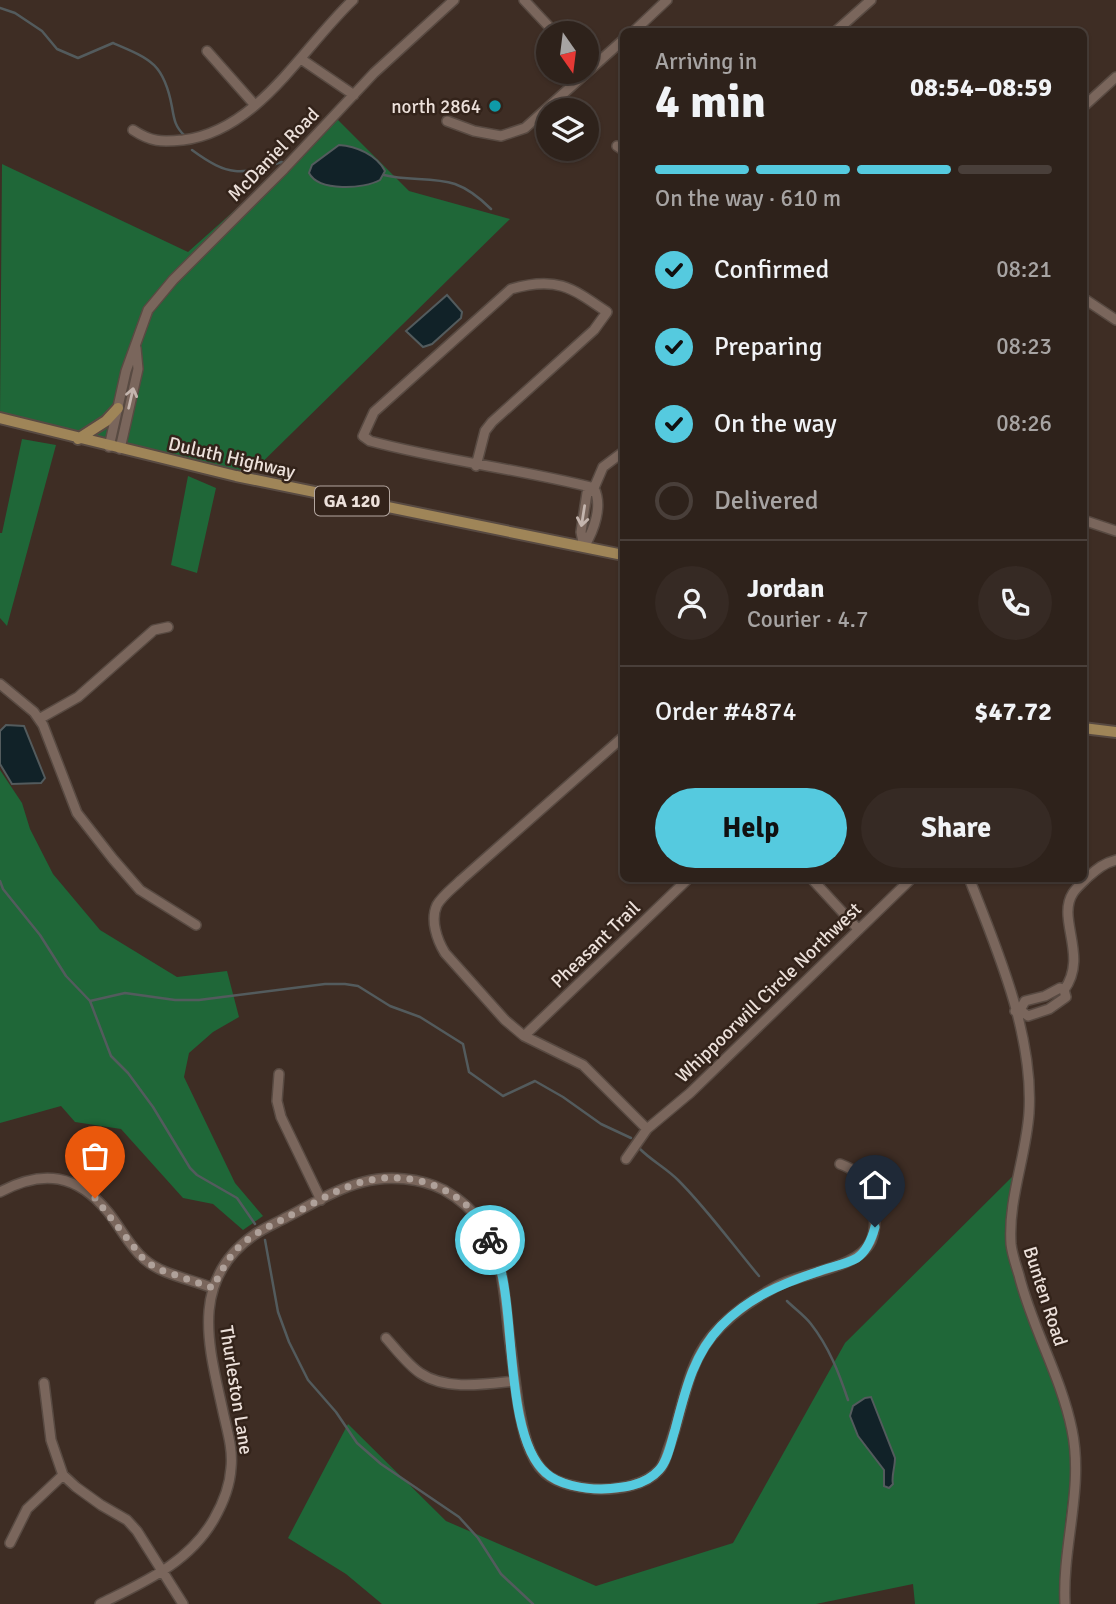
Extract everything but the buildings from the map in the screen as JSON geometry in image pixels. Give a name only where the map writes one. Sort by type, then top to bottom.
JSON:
[{"type":"main road","points":[[78,439],[106,421],[118,408]]},
{"type":"main road","name":"Duluth Highway","points":[[0,418],[114,448],[401,511],[620,554]]},
{"type":"main road","points":[[1087,728],[1116,732]]},
{"type":"street","points":[[132,130],[149,141],[196,138],[222,129],[277,85],[316,38],[353,0]]},
{"type":"street","name":"McDaniel Road","points":[[114,448],[118,408],[126,371],[148,310],[173,280],[374,73],[454,0]]},
{"type":"street","points":[[524,0],[544,21]]},
{"type":"street","points":[[637,28],[667,0]]},
{"type":"street","points":[[840,28],[871,0]]},
{"type":"street","points":[[599,60],[620,42]]},
{"type":"street","points":[[207,51],[254,104]]},
{"type":"street","points":[[301,59],[354,95]]},
{"type":"street","points":[[1087,103],[1116,77]]},
{"type":"street","points":[[447,121],[474,131],[500,136],[525,128],[572,84]]},
{"type":"street","points":[[476,466],[485,431],[492,422],[594,330],[607,312],[559,283],[530,284],[511,289],[373,412],[363,436],[370,441],[420,455],[476,466],[521,472],[594,488]]},
{"type":"street","points":[[1087,301],[1116,320]]},
{"type":"street","name":"McDaniel Road","points":[[114,448],[138,369],[136,346]]},
{"type":"street","points":[[584,547],[592,533],[599,498],[594,488],[603,467],[620,454]]},
{"type":"street","points":[[1087,521],[1116,531]]},
{"type":"street","points":[[39,719],[78,697],[153,630],[168,627]]},
{"type":"street","points":[[0,684],[39,719],[77,813],[140,890],[196,925]]},
{"type":"street","points":[[620,740],[461,880],[437,905],[435,927],[437,941],[445,953],[490,1005],[524,1036],[583,1065],[647,1129]]},
{"type":"street","points":[[1087,879],[1107,862],[1116,860]]},
{"type":"street","name":"Pheasant Trail","points":[[524,1036],[685,882]]},
{"type":"street","points":[[815,882],[858,929]]},
{"type":"street","name":"Whippoorwill Circle Northwest","points":[[626,1159],[647,1129],[690,1093],[908,882]]},
{"type":"street","name":"Bunten Road","points":[[970,882],[997,949],[1018,1011],[1028,1076],[1029,1113],[1012,1206],[1011,1245],[1025,1298],[1073,1433],[1075,1486],[1064,1578],[1065,1604]]},
{"type":"street","points":[[1065,990],[1060,988],[1048,995],[1025,1001],[1018,1011],[1028,1016],[1054,1006],[1066,997],[1065,990],[1074,975],[1075,958],[1069,904],[1073,893],[1084,882]]},
{"type":"street","points":[[1048,995],[1054,1006]]},
{"type":"street","points":[[279,1074],[277,1101],[281,1117],[321,1200]]},
{"type":"street","name":"Thurleston Lane","points":[[100,1604],[162,1572],[191,1549],[214,1518],[225,1492],[232,1465],[207,1324],[213,1288],[236,1250],[255,1234],[343,1188],[368,1181],[391,1178],[432,1184],[461,1199],[485,1227],[502,1275],[515,1381],[524,1430],[533,1456],[544,1472],[555,1479],[595,1489],[615,1488],[645,1482],[661,1468],[672,1440],[692,1368],[709,1340],[723,1324],[747,1303],[779,1284],[858,1257],[870,1242],[875,1227],[871,1199],[856,1172],[840,1164]]},
{"type":"street","points":[[0,1192],[37,1177],[56,1178],[76,1184],[109,1213],[145,1261],[158,1269],[213,1288]]},
{"type":"street","points":[[386,1338],[421,1374],[443,1382],[481,1385],[515,1381]]},
{"type":"street","points":[[44,1383],[51,1440],[63,1475],[76,1488],[127,1520],[137,1531],[183,1604]]},
{"type":"street","points":[[10,1543],[27,1509],[63,1475]]},
{"type":"green space","points":[[337,119],[409,191],[510,219],[246,478],[0,417],[2,164],[188,252]]},
{"type":"green space","points":[[22,439],[56,445],[7,626],[0,618],[0,533]]},
{"type":"green space","points":[[188,476],[216,488],[197,573],[171,565]]},
{"type":"green space","points":[[0,770],[22,803],[30,829],[53,874],[100,930],[177,977],[227,971],[239,1017],[213,1032],[189,1053],[184,1077],[235,1183],[263,1216],[243,1230],[213,1204],[183,1198],[121,1129],[75,1122],[61,1106],[0,1123]]},
{"type":"green space","points":[[1015,1174],[1006,1245],[1064,1394],[1072,1466],[1065,1525],[1070,1604],[915,1604],[913,1584],[816,1604],[382,1604],[346,1574],[288,1538],[348,1424],[446,1521],[596,1586],[733,1543],[845,1343]]},
{"type":"shaded area","points":[[339,145],[359,149],[377,160],[385,171],[380,180],[342,187],[314,179],[309,173],[312,165]]},
{"type":"shaded area","points":[[447,295],[462,312],[461,318],[432,344],[423,347],[406,331]]},
{"type":"shaded area","points":[[6,725],[24,726],[45,778],[41,783],[12,784],[0,764],[0,731]]},
{"type":"shaded area","points":[[871,1397],[895,1458],[893,1484],[889,1488],[884,1486],[884,1470],[858,1436],[850,1416],[853,1406]]},
{"type":"waterway","points":[[0,8],[15,13],[42,31],[57,49],[78,58],[113,43],[146,59],[154,65],[165,81],[176,123],[185,136]]},
{"type":"waterway","points":[[192,150],[216,165],[235,171],[282,162]]},
{"type":"waterway","points":[[384,175],[455,184],[491,209]]},
{"type":"waterway","points":[[0,881],[3,889],[40,935],[66,976],[90,1001],[111,1056],[128,1073],[153,1107],[190,1168],[197,1175],[237,1198],[255,1224]]},
{"type":"waterway","points":[[90,1001],[125,993],[175,1000],[199,1000],[325,984],[358,986],[390,1006],[420,1017],[463,1044],[469,1072],[503,1096],[535,1081],[601,1124],[631,1138]]},
{"type":"waterway","points":[[640,1149],[689,1191],[759,1276]]},
{"type":"waterway","points":[[265,1240],[278,1312],[308,1380],[336,1412],[357,1443],[381,1464],[459,1517],[478,1538],[501,1574],[533,1604]]},
{"type":"waterway","points":[[787,1301],[809,1321],[823,1342],[848,1400]]},
{"type":"way so far","points":[[95,1198],[145,1261],[158,1269],[213,1288],[219,1274],[236,1250],[255,1234],[343,1188],[368,1181],[391,1178],[432,1184],[461,1199],[485,1227],[490,1240]]},
{"type":"place","name":"north 2864","points":[[495,106]]},
{"type":"route","points":[[490,1240],[502,1275],[521,1423],[533,1456],[544,1472],[555,1479],[595,1489],[645,1482],[661,1468],[672,1440],[692,1368],[709,1340],[723,1324],[747,1303],[779,1284],[858,1257],[870,1242],[875,1227]]}]
